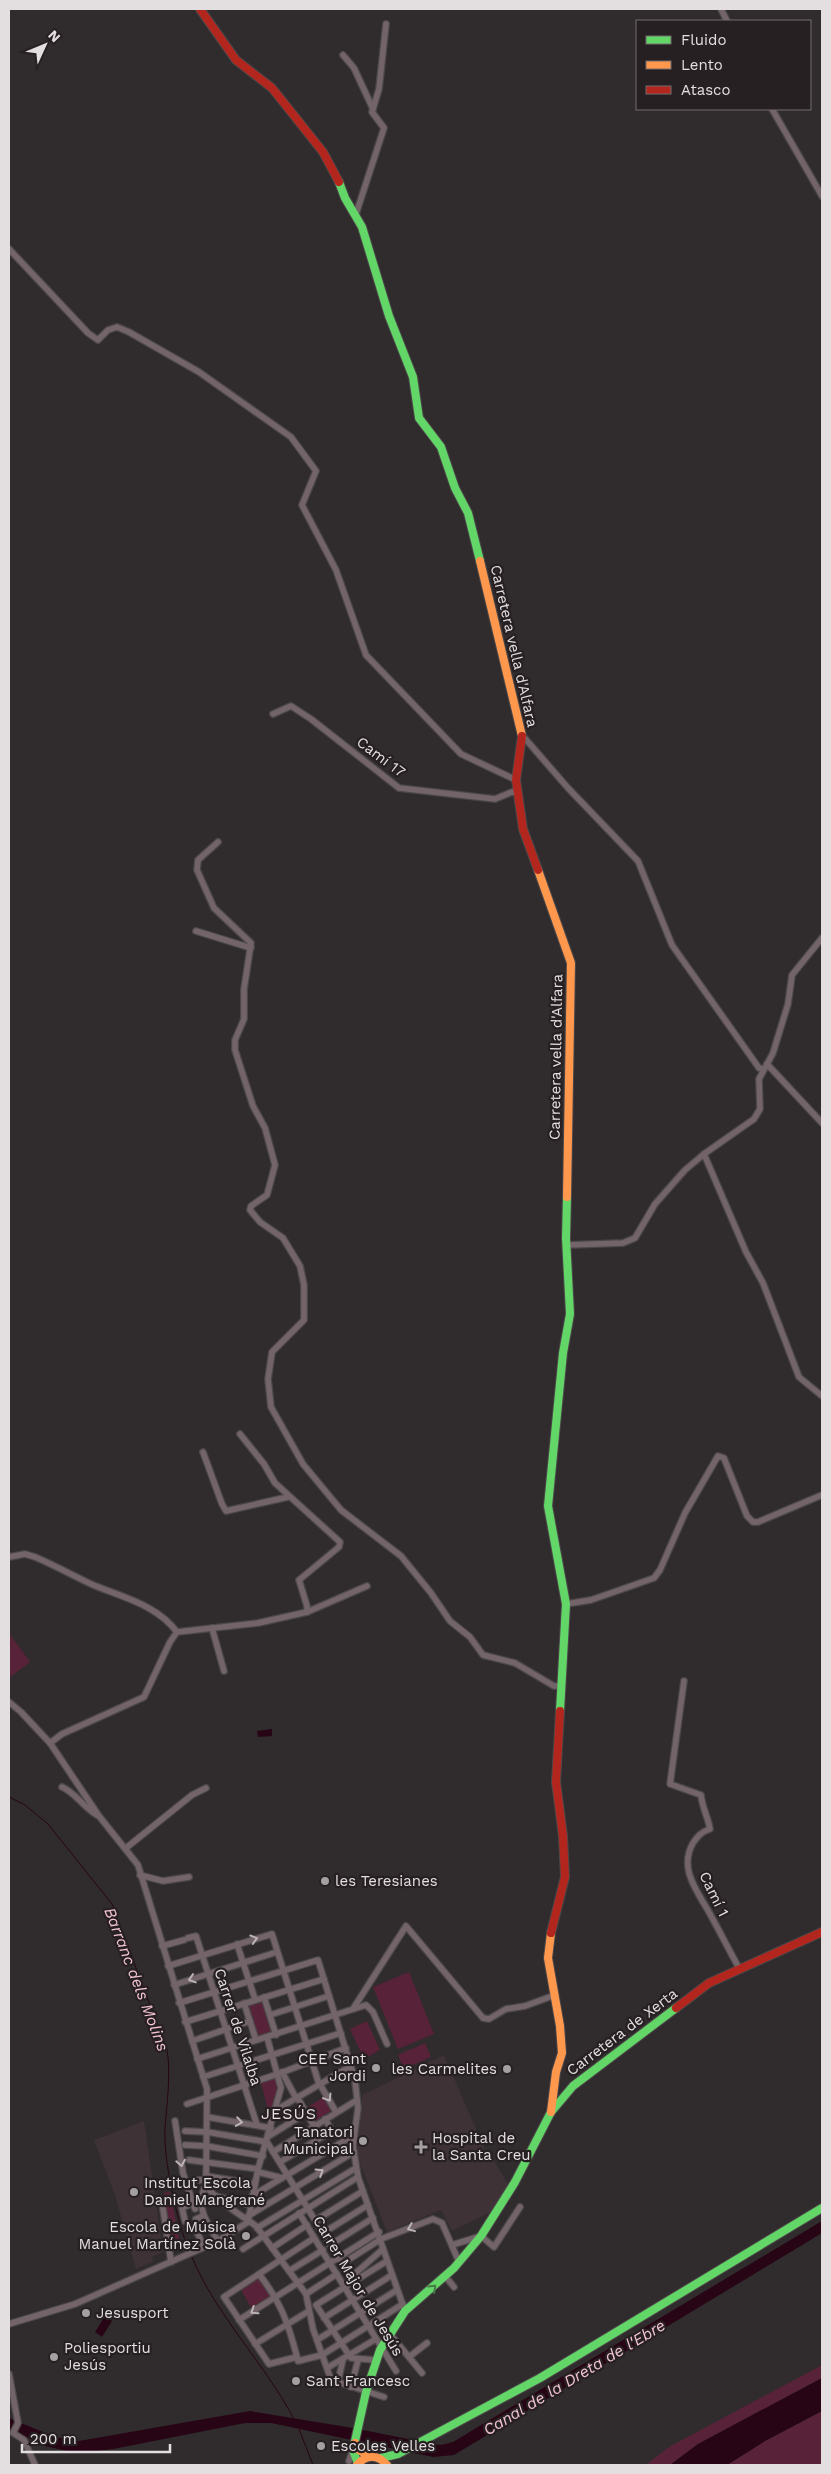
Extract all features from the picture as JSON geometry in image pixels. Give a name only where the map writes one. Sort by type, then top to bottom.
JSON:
[{"type":"street","name":"Carretera vella d'Alfara","points":[[200,9],[236,60],[272,88],[323,152],[345,198],[362,227],[389,316],[412,377],[419,418],[441,447],[455,488],[468,513],[522,735],[516,780],[523,829],[571,963],[567,1244],[570,1314],[562,1353],[548,1506],[566,1604],[556,1782],[563,1836],[565,1877],[550,1937],[548,1958],[549,1977],[555,1995],[562,2053],[556,2072],[551,2112]]},
{"type":"street","points":[[373,109],[379,89],[386,24]]},
{"type":"street","points":[[343,55],[354,68],[373,109],[375,118],[382,123],[384,128],[356,214]]},
{"type":"street","points":[[773,110],[822,196]]},
{"type":"street","points":[[9,248],[88,333],[98,340],[108,330],[117,327],[129,332],[199,372],[291,438],[316,471],[302,505],[336,570],[366,655],[461,754],[516,780]]},
{"type":"street","name":"Camí 17","points":[[273,714],[291,706],[311,719],[399,788],[495,799],[512,792],[517,793]]},
{"type":"street","points":[[522,735],[568,788],[638,861],[672,945],[759,1068],[765,1066]]},
{"type":"street","points":[[218,842],[198,860],[197,870],[214,908],[234,929],[250,941],[251,948],[244,989],[244,1019],[235,1040],[235,1050],[251,1102],[265,1128],[275,1165],[267,1195],[251,1206],[250,1210],[260,1222],[283,1238],[302,1270],[304,1285],[305,1314],[303,1322],[275,1347],[270,1357],[268,1388],[271,1407],[300,1460],[339,1508],[401,1556],[431,1592],[450,1621],[473,1640],[481,1654],[488,1658],[511,1662],[554,1686],[560,1686]]},
{"type":"street","points":[[196,931],[251,948]]},
{"type":"street","points":[[567,1244],[622,1242],[635,1238],[663,1194],[704,1154],[735,1134],[758,1114],[759,1082],[765,1066],[773,1053],[788,1004],[792,975],[822,938]]},
{"type":"street","points":[[765,1066],[822,1123]]},
{"type":"street","points":[[704,1154],[746,1252],[763,1283],[799,1377],[822,1396]]},
{"type":"street","points":[[240,1434],[264,1464],[272,1480],[288,1497],[336,1536],[341,1544],[299,1580],[307,1612]]},
{"type":"street","points":[[204,1452],[222,1504],[226,1510],[288,1497]]},
{"type":"street","points":[[566,1604],[591,1600],[654,1578],[660,1570],[685,1513],[718,1456],[724,1458],[747,1516],[752,1522],[758,1522],[822,1495]]},
{"type":"street","points":[[9,1556],[25,1554],[35,1557],[97,1586],[124,1595],[160,1615],[177,1632]]},
{"type":"street","points":[[50,1743],[62,1734],[144,1697],[170,1642],[177,1632],[258,1623],[307,1612],[367,1586]]},
{"type":"street","points":[[212,1628],[224,1671]]},
{"type":"street","name":"Camí 1","points":[[684,1681],[670,1784],[701,1795],[702,1806],[708,1817],[710,1829],[701,1832],[693,1844],[689,1852],[687,1866],[697,1895],[739,1968]]},
{"type":"street","points":[[9,1702],[50,1743],[99,1816],[138,1864],[140,1876],[203,2077],[207,2097],[206,2186],[215,2196],[248,2219],[257,2228],[306,2294],[317,2340],[330,2377],[351,2387],[384,2397]]},
{"type":"street","points":[[62,1787],[71,1791],[84,1807],[99,1816]]},
{"type":"street","points":[[126,1848],[192,1795],[206,1788]]},
{"type":"street","points":[[140,1876],[163,1881],[189,1877]]},
{"type":"street","points":[[353,2009],[406,1926],[484,2018],[489,2019],[506,2009],[525,2006],[555,1995]]},
{"type":"street","name":"Carretera de Xerta","points":[[404,2307],[445,2276],[481,2236],[515,2182],[551,2112],[573,2086],[709,1983],[822,1932]]},
{"type":"street","points":[[168,1966],[272,1934],[320,2084],[336,2112]]},
{"type":"street","name":"Carrer de Vilalba","points":[[162,1946],[196,1936],[257,2125]]},
{"type":"street","points":[[237,1944],[255,1999]]},
{"type":"street","points":[[174,1985],[277,1952]]},
{"type":"street","points":[[179,2003],[318,1960],[351,2066],[357,2100],[354,2152],[358,2177],[404,2307],[375,2360],[357,2429],[355,2463]]},
{"type":"street","points":[[186,2022],[264,1996],[324,1979]]},
{"type":"street","points":[[264,1996],[276,2034]]},
{"type":"street","points":[[270,2016],[329,1996]]},
{"type":"street","points":[[244,2003],[256,2040]]},
{"type":"street","points":[[198,2059],[366,2005],[370,2008],[387,2044]]},
{"type":"street","points":[[192,2041],[250,2022]]},
{"type":"street","points":[[203,2077],[341,2033]]},
{"type":"street","points":[[267,2037],[280,2073],[314,2126]]},
{"type":"street","points":[[187,2104],[280,2073],[346,2048]]},
{"type":"street","points":[[276,2110],[351,2066]]},
{"type":"street","points":[[248,2219],[258,2171],[282,2088],[280,2073]]},
{"type":"street","points":[[273,2152],[357,2100]]},
{"type":"street","points":[[185,2131],[268,2138],[306,2113]]},
{"type":"street","points":[[207,2117],[271,2128]]},
{"type":"street","points":[[280,2162],[332,2131],[325,2119]]},
{"type":"street","points":[[175,2121],[183,2173],[195,2209]]},
{"type":"street","points":[[252,2196],[354,2137]]},
{"type":"street","points":[[268,2138],[285,2176],[296,2187],[352,2280]]},
{"type":"street","points":[[185,2145],[206,2146],[263,2156]]},
{"type":"street","points":[[9,2324],[75,2304],[218,2241],[296,2187],[354,2152]]},
{"type":"street","points":[[188,2160],[206,2160],[285,2176]]},
{"type":"street","points":[[257,2228],[356,2168]]},
{"type":"street","points":[[243,2249],[358,2177]]},
{"type":"street","points":[[194,2180],[205,2178],[255,2184]]},
{"type":"street","points":[[204,2189],[201,2200],[203,2216],[218,2241]]},
{"type":"street","points":[[316,2220],[363,2191]]},
{"type":"street","points":[[215,2196],[250,2206]]},
{"type":"street","points":[[162,2202],[171,2262]]},
{"type":"street","points":[[185,2221],[182,2208],[192,2203]]},
{"type":"street","points":[[323,2233],[368,2204]]},
{"type":"street","points":[[452,2245],[481,2236],[494,2247],[520,2208]]},
{"type":"street","points":[[356,2445],[368,2456],[381,2458],[399,2453],[540,2378],[822,2208]]},
{"type":"street","name":"Carrer Major de Jesús","points":[[299,2213],[354,2299],[368,2326],[396,2371]]},
{"type":"street","points":[[196,2219],[203,2216]]},
{"type":"street","points":[[330,2245],[373,2218]]},
{"type":"street","points":[[342,2264],[381,2239],[433,2219],[440,2221],[459,2262]]},
{"type":"street","points":[[272,2248],[307,2225]]},
{"type":"street","points":[[194,2226],[204,2247]]},
{"type":"street","points":[[239,2320],[378,2232]]},
{"type":"street","points":[[297,2357],[269,2364],[224,2297],[314,2238]]},
{"type":"street","points":[[375,2360],[358,2360],[349,2356],[316,2305],[346,2287],[383,2249]]},
{"type":"street","points":[[289,2271],[323,2250]]},
{"type":"street","points":[[352,2280],[387,2261]]},
{"type":"street","points":[[259,2274],[276,2297],[288,2323],[298,2361],[322,2355],[368,2326],[404,2307]]},
{"type":"street","points":[[306,2294],[337,2274]]},
{"type":"street","points":[[324,2318],[392,2275]]},
{"type":"street","points":[[445,2276],[454,2287]]},
{"type":"street","points":[[317,2340],[398,2290]]},
{"type":"street","points":[[255,2344],[310,2310]]},
{"type":"street","points":[[390,2334],[422,2373]]},
{"type":"street","points":[[327,2368],[376,2339]]},
{"type":"street","points":[[409,2357],[426,2343]]},
{"type":"street","points":[[338,2382],[343,2359]]},
{"type":"street","points":[[351,2387],[358,2360]]},
{"type":"street","points":[[9,2374],[18,2423],[13,2433],[24,2440],[35,2465]]},
{"type":"street","points":[[391,2465],[399,2453]]},
{"type":"street","points":[[355,2463],[368,2456]]},
{"type":"street","points":[[381,2458],[387,2465]]},
{"type":"shaded area","points":[[9,1633],[30,1662],[9,1678]]},
{"type":"shaded area","points":[[409,1972],[434,2034],[398,2049],[373,1987]]},
{"type":"shaded area","points":[[263,2000],[273,2032],[257,2037],[247,2004]]},
{"type":"shaded area","points":[[367,2021],[380,2050],[364,2059],[350,2029]]},
{"type":"shaded area","points":[[425,2043],[431,2057],[404,2069],[398,2055]]},
{"type":"shaded area","name":"Hospital de la Santa Creu","points":[[444,2055],[486,2152],[491,2156],[508,2184],[491,2212],[452,2231],[441,2210],[387,2232],[357,2155],[362,2095]]},
{"type":"shaded area","points":[[277,2077],[280,2084],[270,2118],[261,2082]]},
{"type":"shaded area","points":[[324,2097],[332,2110],[314,2122],[306,2108]]},
{"type":"shaded area","name":"Institut Escola Daniel Mangrané","points":[[144,2121],[163,2252],[152,2257],[154,2261],[136,2269],[115,2195],[94,2140]]},
{"type":"shaded area","points":[[170,2192],[181,2248],[174,2250],[164,2193]]},
{"type":"shaded area","points":[[256,2278],[260,2279],[270,2294],[270,2298],[252,2309],[240,2288]]},
{"type":"shaded area","points":[[822,2365],[822,2378],[698,2444],[670,2465],[646,2465],[669,2447]]},
{"type":"shaded area","points":[[822,2411],[822,2465],[727,2465],[765,2441]]},
{"type":"water","points":[[272,1729],[272,1736],[258,1737],[257,1731]]},
{"type":"water","name":"Canal de la Dreta de l'Ebre","points":[[822,2221],[822,2233],[454,2455],[433,2457],[271,2423],[245,2423],[113,2449],[88,2452],[67,2451],[45,2446],[9,2429],[9,2418],[55,2437],[79,2441],[250,2411],[441,2445],[453,2442]]},
{"type":"water","points":[[105,2316],[112,2321],[102,2337],[95,2332]]},
{"type":"water","points":[[822,2378],[822,2411],[765,2441],[727,2465],[670,2465],[698,2444]]},
{"type":"waterway","name":"Barranc dels Molins","points":[[9,1797],[25,1805],[48,1824],[112,1904],[167,2050],[169,2078],[165,2127],[166,2156],[176,2207],[189,2251]]},
{"type":"waterway","name":"Barranc dels Molins","points":[[191,2255],[214,2299],[270,2379],[295,2421]]},
{"type":"waterway","name":"Barranc dels Molins","points":[[299,2429],[313,2465]]},
{"type":"traffic: fast","points":[[339,182],[345,198],[362,227],[389,316],[413,377],[419,418],[441,447],[455,488],[468,513],[480,561]]},
{"type":"traffic: fast","points":[[560,1711],[566,1604],[548,1506],[563,1353],[570,1314],[566,1238],[567,1197]]},
{"type":"traffic: fast","points":[[358,2464],[353,2450],[366,2392],[380,2350],[405,2311],[454,2268],[481,2236],[515,2182],[551,2112],[573,2086],[676,2008]]},
{"type":"traffic: fast","points":[[381,2458],[398,2454],[540,2378],[822,2208]]},
{"type":"traffic: slow","points":[[480,561],[522,736]]},
{"type":"traffic: slow","points":[[538,870],[571,963],[567,1197]]},
{"type":"traffic: slow","points":[[551,1933],[548,1958],[560,2026],[562,2053],[556,2072],[551,2112]]},
{"type":"traffic: slow","points":[[355,2443],[359,2450],[368,2456]]},
{"type":"traffic: slow","points":[[357,2465],[368,2457],[376,2457],[387,2465]]},
{"type":"traffic: jam","points":[[200,9],[236,60],[272,88],[323,152],[339,182]]},
{"type":"traffic: jam","points":[[522,736],[516,780],[523,829],[538,870]]},
{"type":"traffic: jam","points":[[551,1933],[565,1877],[563,1836],[556,1782],[560,1711]]},
{"type":"traffic: jam","points":[[676,2008],[709,1983],[822,1932]]},
{"type":"place","name":"les Teresianes","points":[[325,1881]]},
{"type":"place","name":"CEE Sant Jordi","points":[[376,2068]]},
{"type":"place","name":"les Carmelites","points":[[507,2069]]},
{"type":"place","name":"Tanatori Municipal","points":[[363,2141]]},
{"type":"place","name":"Hospital de la Santa Creu","points":[[421,2147]]},
{"type":"place","name":"Institut Escola Daniel Mangrané","points":[[134,2192]]},
{"type":"place","name":"Escola de Música Manuel Martínez Solà","points":[[246,2236]]},
{"type":"place","name":"Jesusport","points":[[86,2313]]},
{"type":"place","name":"Poliesportiu Jesús","points":[[54,2357]]},
{"type":"place","name":"Sant Francesc","points":[[296,2381]]},
{"type":"place","name":"Escoles Velles","points":[[321,2446]]},
{"type":"district","name":"JESÚS","points":[[289,2113]]}]
